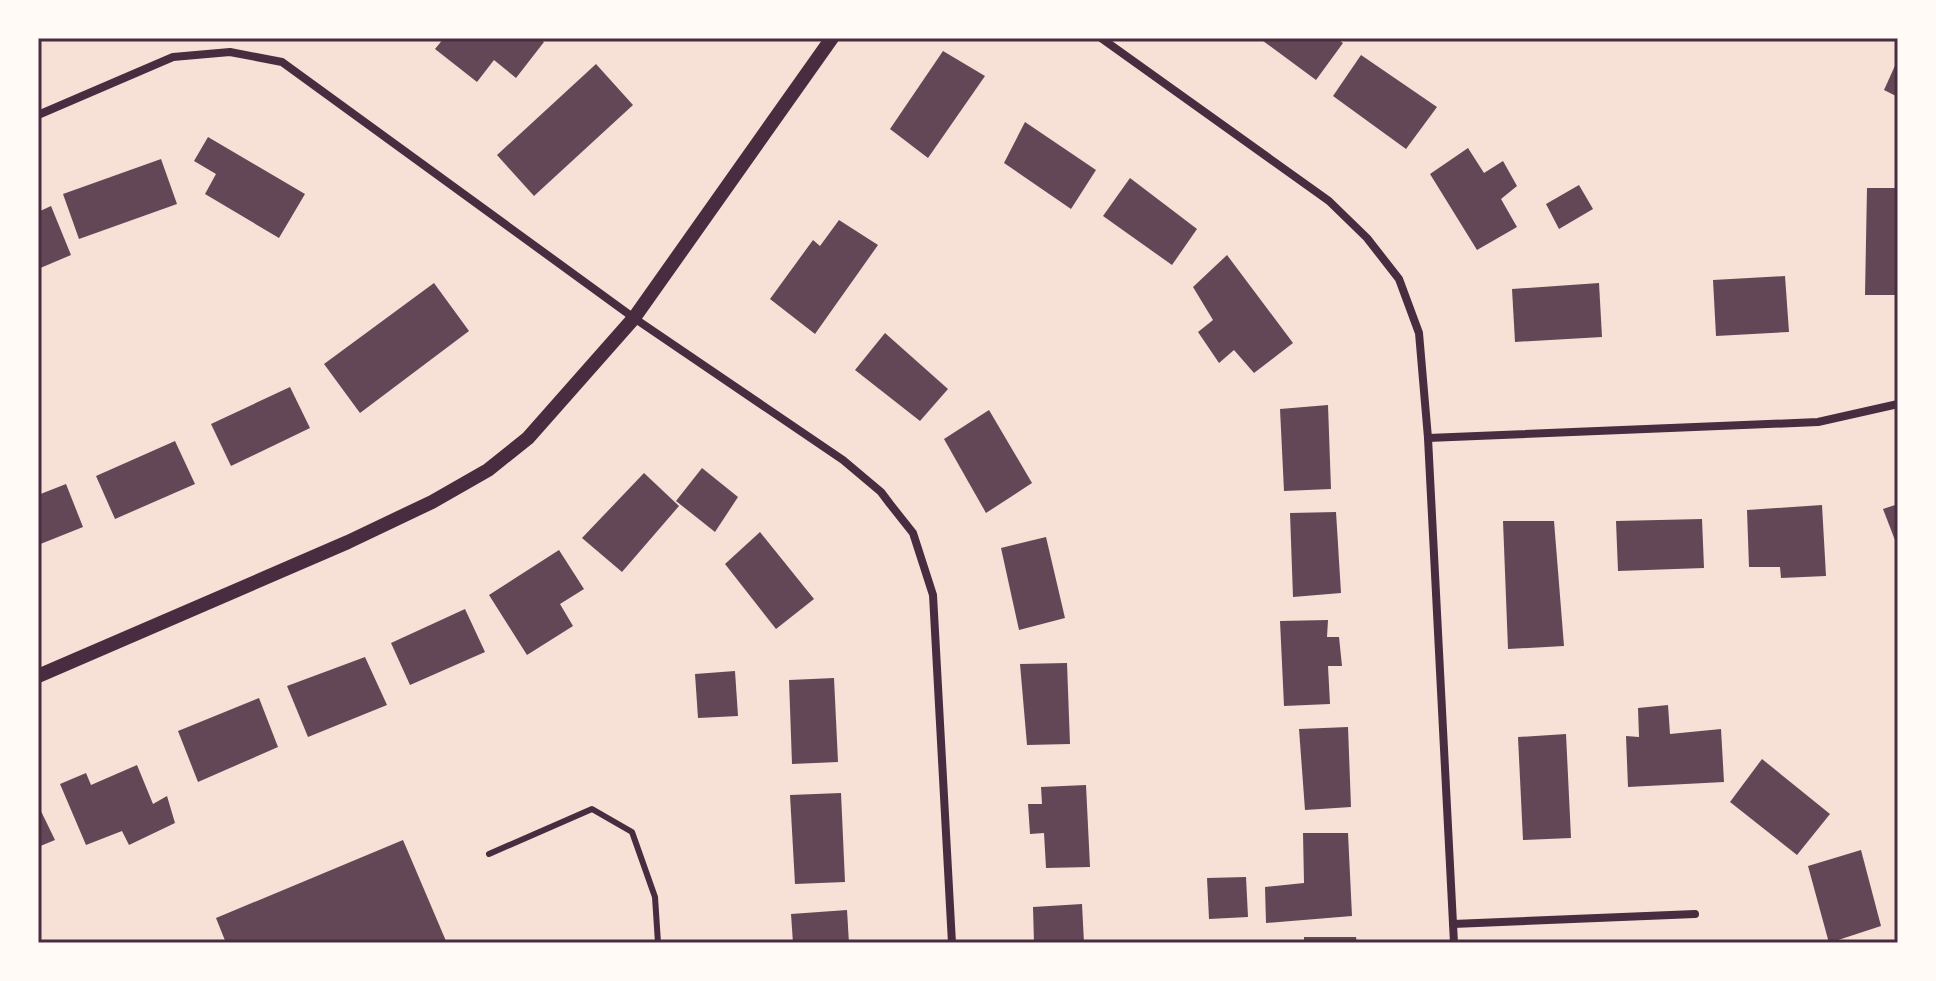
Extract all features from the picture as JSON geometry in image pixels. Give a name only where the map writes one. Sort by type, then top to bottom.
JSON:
[{"type":"street","points":[[38,676],[348,542],[432,502],[488,470],[528,438],[634,318],[832,38]]},
{"type":"street","points":[[1101,38],[1329,201],[1367,238],[1399,279],[1419,333],[1428,438],[1454,943]]},
{"type":"street","points":[[38,115],[173,57],[230,52],[282,62],[634,318],[843,460],[881,492],[913,533],[933,595],[952,943]]},
{"type":"street","points":[[1428,438],[1818,422],[1898,404]]},
{"type":"street","points":[[1453,924],[1695,914]]},
{"type":"lane","points":[[489,854],[592,809],[632,832],[655,897],[658,943]]},
{"type":"building","points":[[444,38],[538,38],[544,42],[516,78],[494,60],[477,82],[435,49]]},
{"type":"building","points":[[1259,38],[1336,38],[1343,43],[1316,80]]},
{"type":"building","points":[[943,51],[985,76],[928,158],[890,129]]},
{"type":"building","points":[[1361,55],[1437,107],[1406,149],[1333,96]]},
{"type":"building","points":[[1898,59],[1898,97],[1884,90]]},
{"type":"building","points":[[596,64],[633,105],[534,196],[497,155]]},
{"type":"building","points":[[1025,122],[1096,170],[1071,209],[1004,163]]},
{"type":"building","points":[[208,137],[305,194],[279,238],[205,194],[216,174],[194,161]]},
{"type":"building","points":[[1468,148],[1484,173],[1503,161],[1517,186],[1501,199],[1517,227],[1477,250],[1430,174]]},
{"type":"building","points":[[161,159],[177,204],[79,239],[63,194]]},
{"type":"building","points":[[1130,178],[1197,229],[1172,265],[1103,216]]},
{"type":"building","points":[[1579,185],[1593,209],[1559,229],[1546,204]]},
{"type":"building","points":[[1867,188],[1898,188],[1898,295],[1865,295]]},
{"type":"building","points":[[51,206],[71,255],[38,269],[38,212]]},
{"type":"building","points":[[839,220],[878,245],[815,334],[770,299],[813,240],[820,246]]},
{"type":"building","points":[[1227,255],[1293,343],[1254,373],[1234,350],[1219,363],[1198,332],[1213,320],[1193,287]]},
{"type":"building","points":[[1785,276],[1789,332],[1716,336],[1713,280]]},
{"type":"building","points":[[434,283],[469,331],[360,413],[324,364]]},
{"type":"building","points":[[1599,283],[1602,337],[1515,342],[1512,289]]},
{"type":"building","points":[[885,333],[948,389],[920,421],[855,370]]},
{"type":"building","points":[[290,387],[310,428],[231,466],[211,424]]},
{"type":"building","points":[[1328,405],[1331,489],[1284,491],[1280,409]]},
{"type":"building","points":[[989,410],[1032,483],[986,513],[944,439]]},
{"type":"building","points":[[175,441],[195,484],[115,519],[96,476]]},
{"type":"building","points":[[702,468],[738,497],[715,532],[676,501]]},
{"type":"building","points":[[644,473],[679,506],[622,572],[582,538]]},
{"type":"building","points":[[66,484],[83,527],[38,545],[38,495]]},
{"type":"building","points":[[1898,504],[1898,548],[1883,509]]},
{"type":"building","points":[[1822,505],[1826,576],[1781,578],[1780,567],[1749,567],[1747,510]]},
{"type":"building","points":[[1336,512],[1341,593],[1293,597],[1290,513]]},
{"type":"building","points":[[1702,519],[1704,568],[1618,571],[1616,521]]},
{"type":"building","points":[[1503,521],[1554,521],[1564,646],[1508,649]]},
{"type":"building","points":[[760,532],[814,599],[776,629],[725,564]]},
{"type":"building","points":[[1046,537],[1065,618],[1019,630],[1001,548]]},
{"type":"building","points":[[559,550],[584,589],[560,604],[573,626],[527,655],[489,595]]},
{"type":"building","points":[[465,609],[485,652],[410,685],[391,643]]},
{"type":"building","points":[[1328,620],[1327,637],[1339,637],[1342,666],[1328,666],[1330,704],[1284,706],[1280,621]]},
{"type":"building","points":[[365,657],[387,705],[308,737],[287,686]]},
{"type":"building","points":[[1067,663],[1070,744],[1027,745],[1020,664]]},
{"type":"building","points":[[735,671],[738,716],[698,718],[695,674]]},
{"type":"building","points":[[834,678],[838,762],[792,764],[789,680]]},
{"type":"building","points":[[259,698],[278,747],[198,782],[178,731]]},
{"type":"building","points":[[1668,705],[1670,734],[1721,729],[1724,782],[1628,787],[1626,736],[1639,737],[1638,708]]},
{"type":"building","points":[[1348,727],[1351,807],[1305,810],[1299,729]]},
{"type":"building","points":[[1566,734],[1571,838],[1523,840],[1518,737]]},
{"type":"building","points":[[1762,759],[1830,814],[1797,855],[1730,802]]},
{"type":"building","points":[[137,765],[153,804],[167,796],[175,823],[129,845],[122,831],[86,845],[60,784],[86,773],[91,785]]},
{"type":"building","points":[[1086,785],[1090,867],[1046,868],[1044,833],[1030,834],[1028,804],[1042,804],[1041,787]]},
{"type":"building","points":[[841,793],[845,882],[795,884],[790,795]]},
{"type":"building","points":[[38,805],[55,840],[38,847]]},
{"type":"building","points":[[1303,833],[1348,833],[1352,916],[1266,923],[1265,887],[1304,883]]},
{"type":"building","points":[[403,840],[446,941],[226,943],[216,918]]},
{"type":"building","points":[[1861,850],[1881,926],[1829,943],[1808,866]]},
{"type":"building","points":[[1246,877],[1248,917],[1209,919],[1207,878]]},
{"type":"building","points":[[1082,904],[1084,943],[1034,943],[1033,907]]},
{"type":"building","points":[[847,910],[849,943],[793,943],[791,914]]},
{"type":"building","points":[[1304,937],[1356,937],[1357,943],[1304,943]]}]
